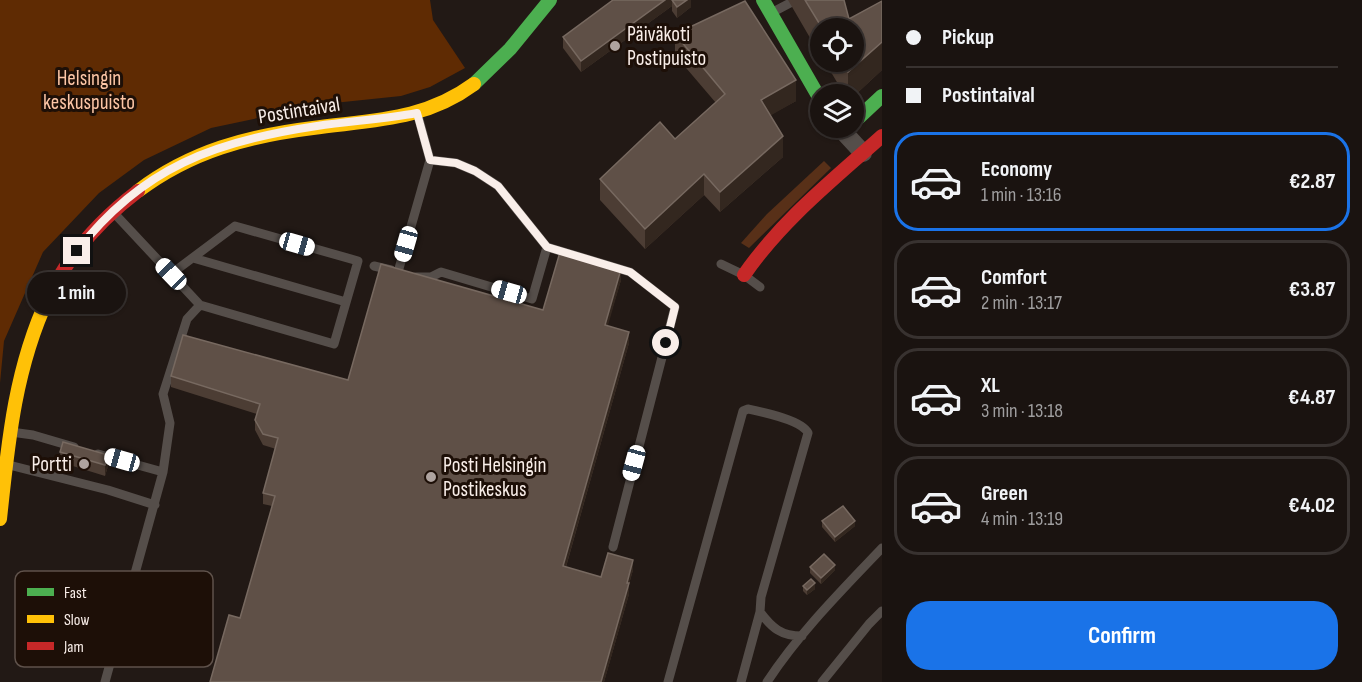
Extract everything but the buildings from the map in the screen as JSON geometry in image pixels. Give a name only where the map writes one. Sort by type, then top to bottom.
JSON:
[{"type":"street","name":"Postintaival","points":[[0,519],[11,432],[25,357],[44,306],[67,263],[113,211],[157,177],[194,157],[221,146],[318,126],[417,113],[462,93],[485,75],[550,0]]},
{"type":"street","points":[[763,0],[811,84]]},
{"type":"street","points":[[864,112],[882,96]]},
{"type":"street","points":[[744,275],[780,227],[882,136]]},
{"type":"street","points":[[853,138],[863,153]]},
{"type":"lane","points":[[771,14],[790,3]]},
{"type":"lane","points":[[396,279],[430,160],[417,113]]},
{"type":"lane","points":[[430,160],[456,163],[475,171],[498,186],[547,247],[630,272],[675,307],[613,547]]},
{"type":"lane","points":[[113,211],[171,274],[200,305],[334,344],[358,261],[235,226],[171,274]]},
{"type":"lane","points":[[374,266],[419,277],[430,277],[441,272],[532,298],[547,247]]},
{"type":"lane","points":[[193,258],[346,302]]},
{"type":"lane","points":[[722,264],[744,275],[760,287]]},
{"type":"lane","points":[[136,571],[163,472],[170,423],[163,394],[187,318],[200,305]]},
{"type":"lane","points":[[668,682],[743,411],[748,408],[796,422],[804,426],[808,433],[761,597],[760,612],[741,682]]},
{"type":"lane","points":[[11,432],[33,435],[163,472]]},
{"type":"lane","points":[[6,465],[108,490],[154,505]]},
{"type":"lane","points":[[768,682],[802,636],[882,548]]},
{"type":"lane","points":[[822,682],[882,611]]},
{"type":"lane","points":[[760,612],[773,628],[784,634],[802,636]]},
{"type":"lane","points":[[105,682],[109,667]]},
{"type":"shaded area","points":[[824,161],[831,168],[749,248],[741,243],[767,214]]},
{"type":"green space","name":"Helsingin keskuspuisto","points":[[0,0],[430,0],[433,20],[465,68],[430,87],[401,96],[324,104],[211,128],[144,160],[99,193],[43,252],[4,341],[0,383]]},
{"type":"traffic: fast","points":[[474,84],[510,49],[550,0]]},
{"type":"traffic: fast","points":[[763,0],[811,84]]},
{"type":"traffic: fast","points":[[864,113],[882,96]]},
{"type":"traffic: slow","points":[[138,191],[179,165],[221,148],[289,131],[376,120],[416,112],[455,96],[474,84]]},
{"type":"traffic: slow","points":[[0,519],[6,462],[20,379],[37,324],[48,298]]},
{"type":"traffic: jam","points":[[744,275],[791,218],[882,136]]},
{"type":"traffic: jam","points":[[48,298],[65,268],[87,239],[138,191]]},
{"type":"place","name":"Päiväkoti Postipuisto","points":[[615,46]]},
{"type":"place","name":"Portti","points":[[84,464]]},
{"type":"place","name":"Posti Helsingin Postikeskus","points":[[431,477]]},
{"type":"route","points":[[77,251],[113,211],[157,177],[194,157],[221,146],[318,126],[417,113],[430,160],[456,163],[475,171],[498,186],[547,247],[630,272],[675,307],[666,343]]}]
